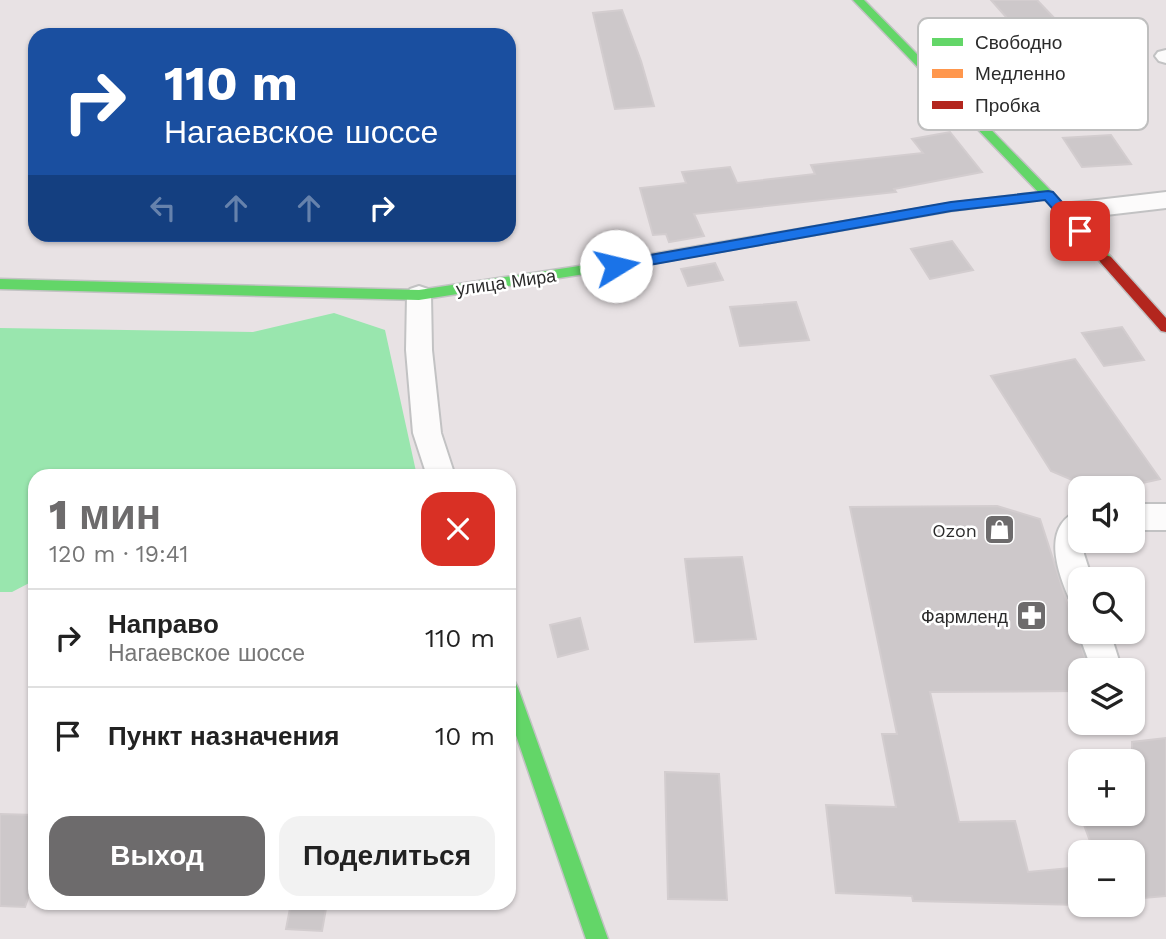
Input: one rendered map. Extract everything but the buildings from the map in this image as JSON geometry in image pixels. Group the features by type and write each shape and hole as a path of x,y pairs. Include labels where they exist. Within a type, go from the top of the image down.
{"street":[{"path":"858,0 918,62"},
{"path":"984,130 1056,204 1166,327"},
{"name":"улица Мира","path":"0,284 419,295 643,261 951,206 1166,200"},
{"path":"419,295 419,351 427,433 439,469"},
{"path":"1145,517 1166,517"},
{"path":"516,708 597,939"}],"shaded area":[{"path":"334,313 385,330 415,469 28,469 28,584 12,592 0,592 0,328 253,332"}],"traffic: fast":[{"path":"858,0 918,62"},
{"path":"985,130 1106,260"},
{"path":"0,284 419,295 599,268"},
{"path":"516,708 597,939"}],"traffic: slow":[{"path":"599,268 951,207 1048,195"}],"traffic: jam":[{"path":"1106,260 1166,327"}],"place":[{"name":"Ozon","path":"1000,530"},
{"name":"Фармленд","path":"1031,616"}],"route":[{"path":"616,266 951,206 1048,195 1080,231"}]}
